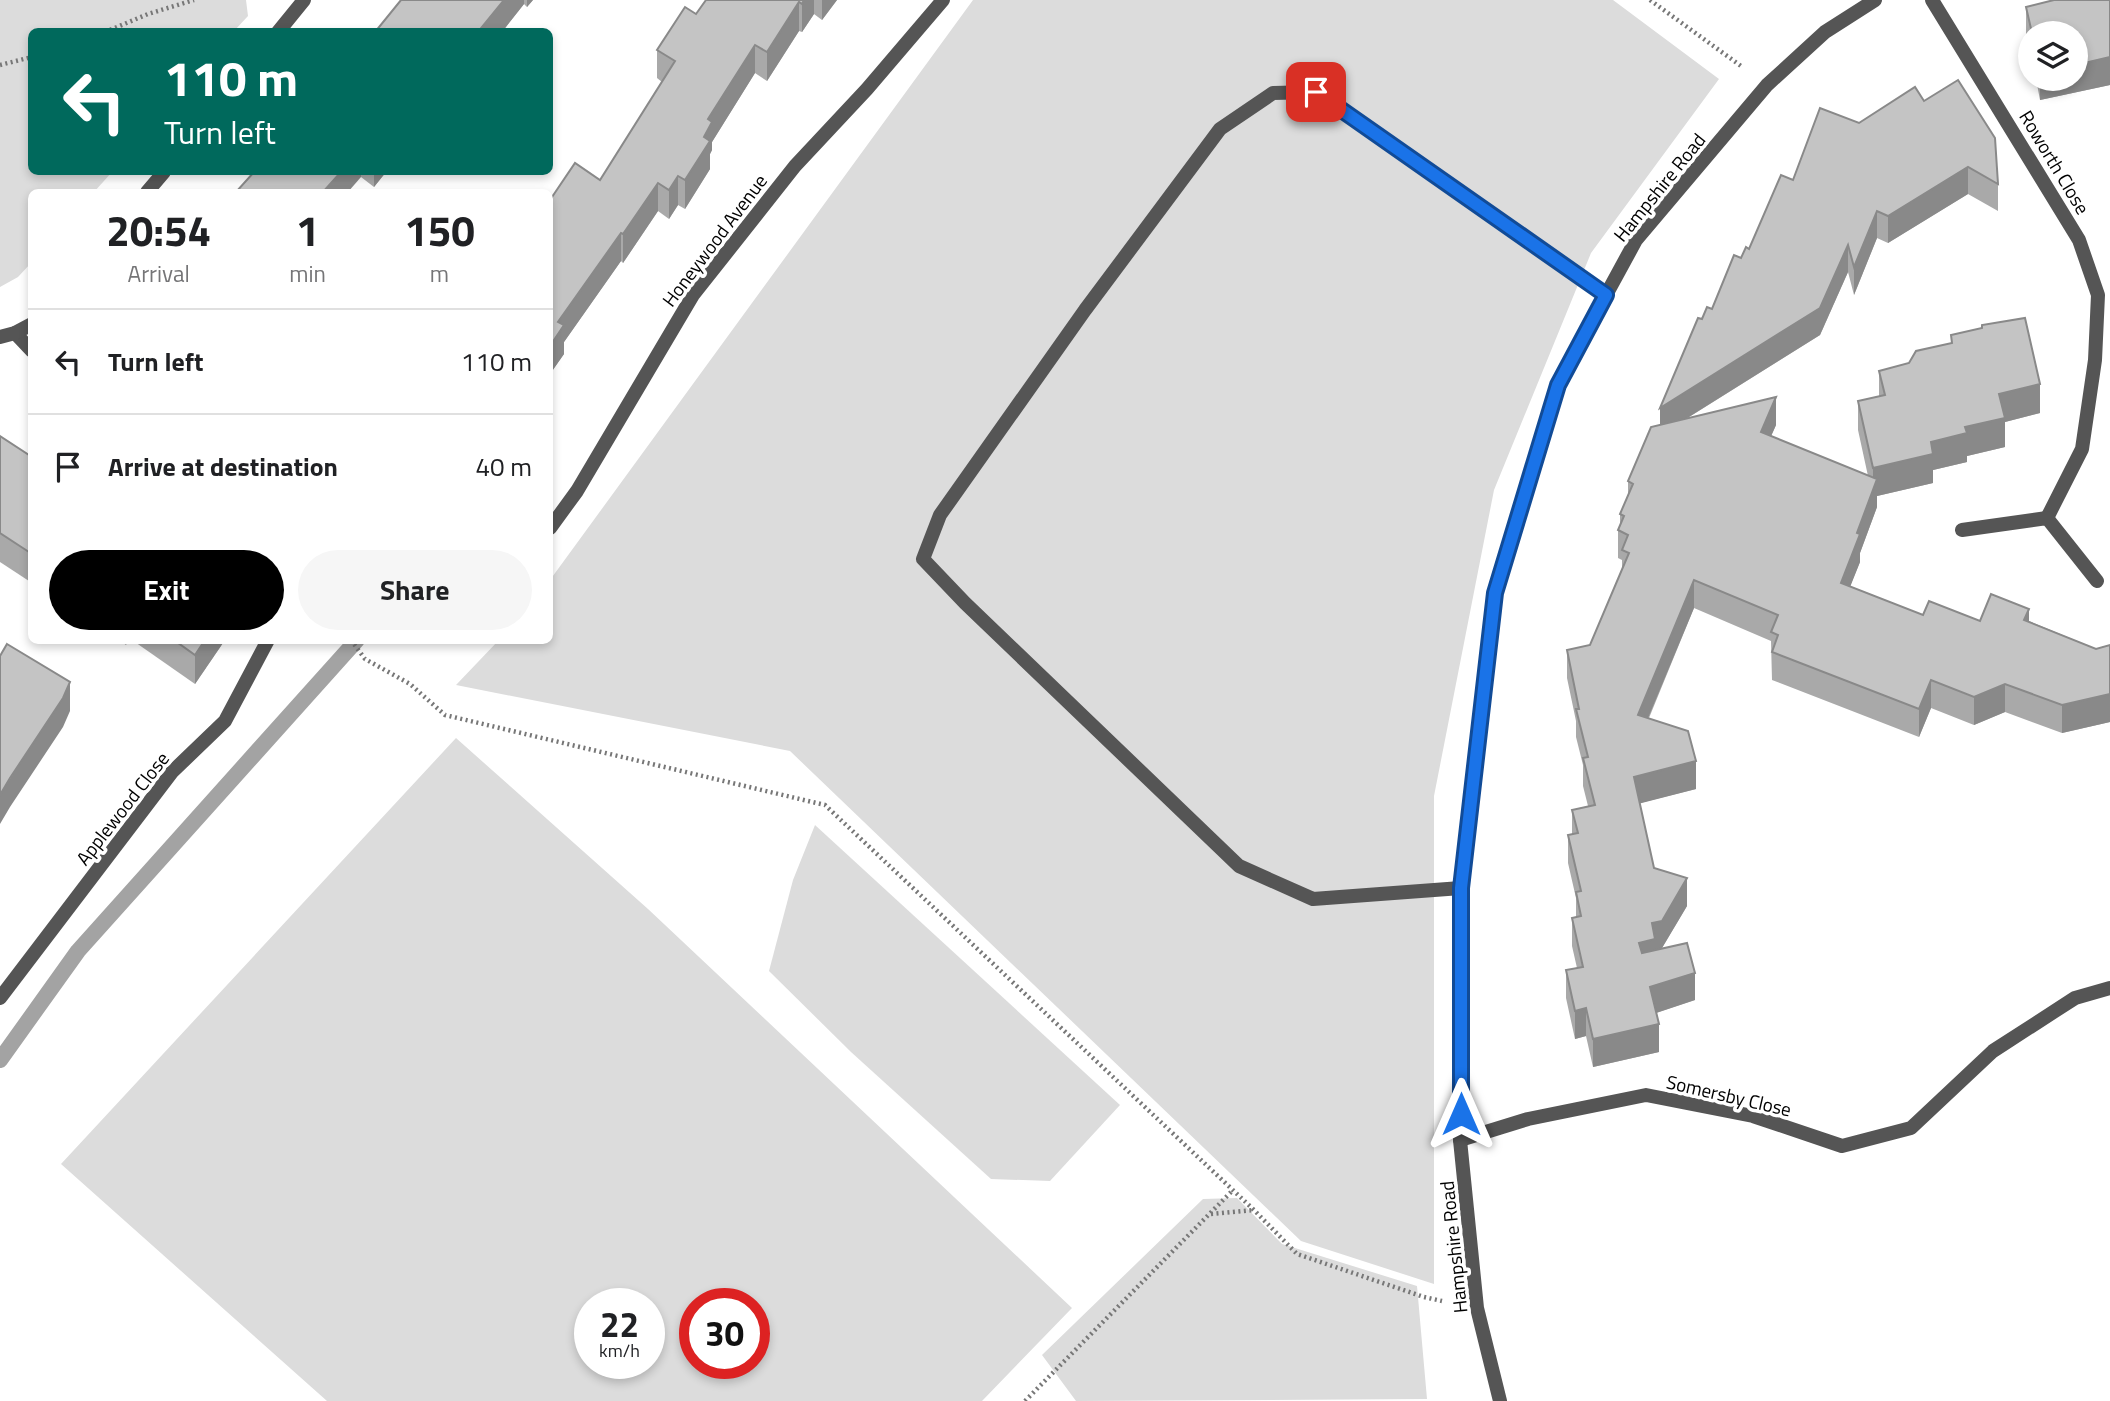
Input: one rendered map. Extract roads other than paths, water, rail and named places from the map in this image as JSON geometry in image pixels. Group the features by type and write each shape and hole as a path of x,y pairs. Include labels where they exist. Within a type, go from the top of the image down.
{"street":[{"path":"281,28 304,0"},
{"name":"Honeywood Avenue","path":"553,524 577,491 693,295 795,166 867,89 943,0"},
{"name":"Hampshire Road","path":"1500,1401 1477,1308 1460,1140 1461,888 1495,593 1558,385 1636,240 1767,85 1825,32 1875,0"},
{"name":"Roworth Close","path":"1932,0 2079,240 2098,295 2095,360 2082,449 2047,518"},
{"path":"1461,888 1313,899 1239,866 974,612 923,559 940,515 1085,310 1220,129 1273,93 1316,92 1606,295"},
{"path":"150,189 161,175"},
{"path":"0,337 28,326"},
{"path":"15,333 28,347"},
{"path":"1962,530 2047,518 2097,581"},
{"name":"Applewood Close","path":"0,998 172,772 225,721 266,644"},
{"name":"Somersby Close","path":"1460,1140 1528,1119 1646,1095 1753,1116 1842,1146 1911,1128 1993,1051 2075,998 2110,988"}],"waterway":[{"path":"0,1060 78,951 353,644"}]}
